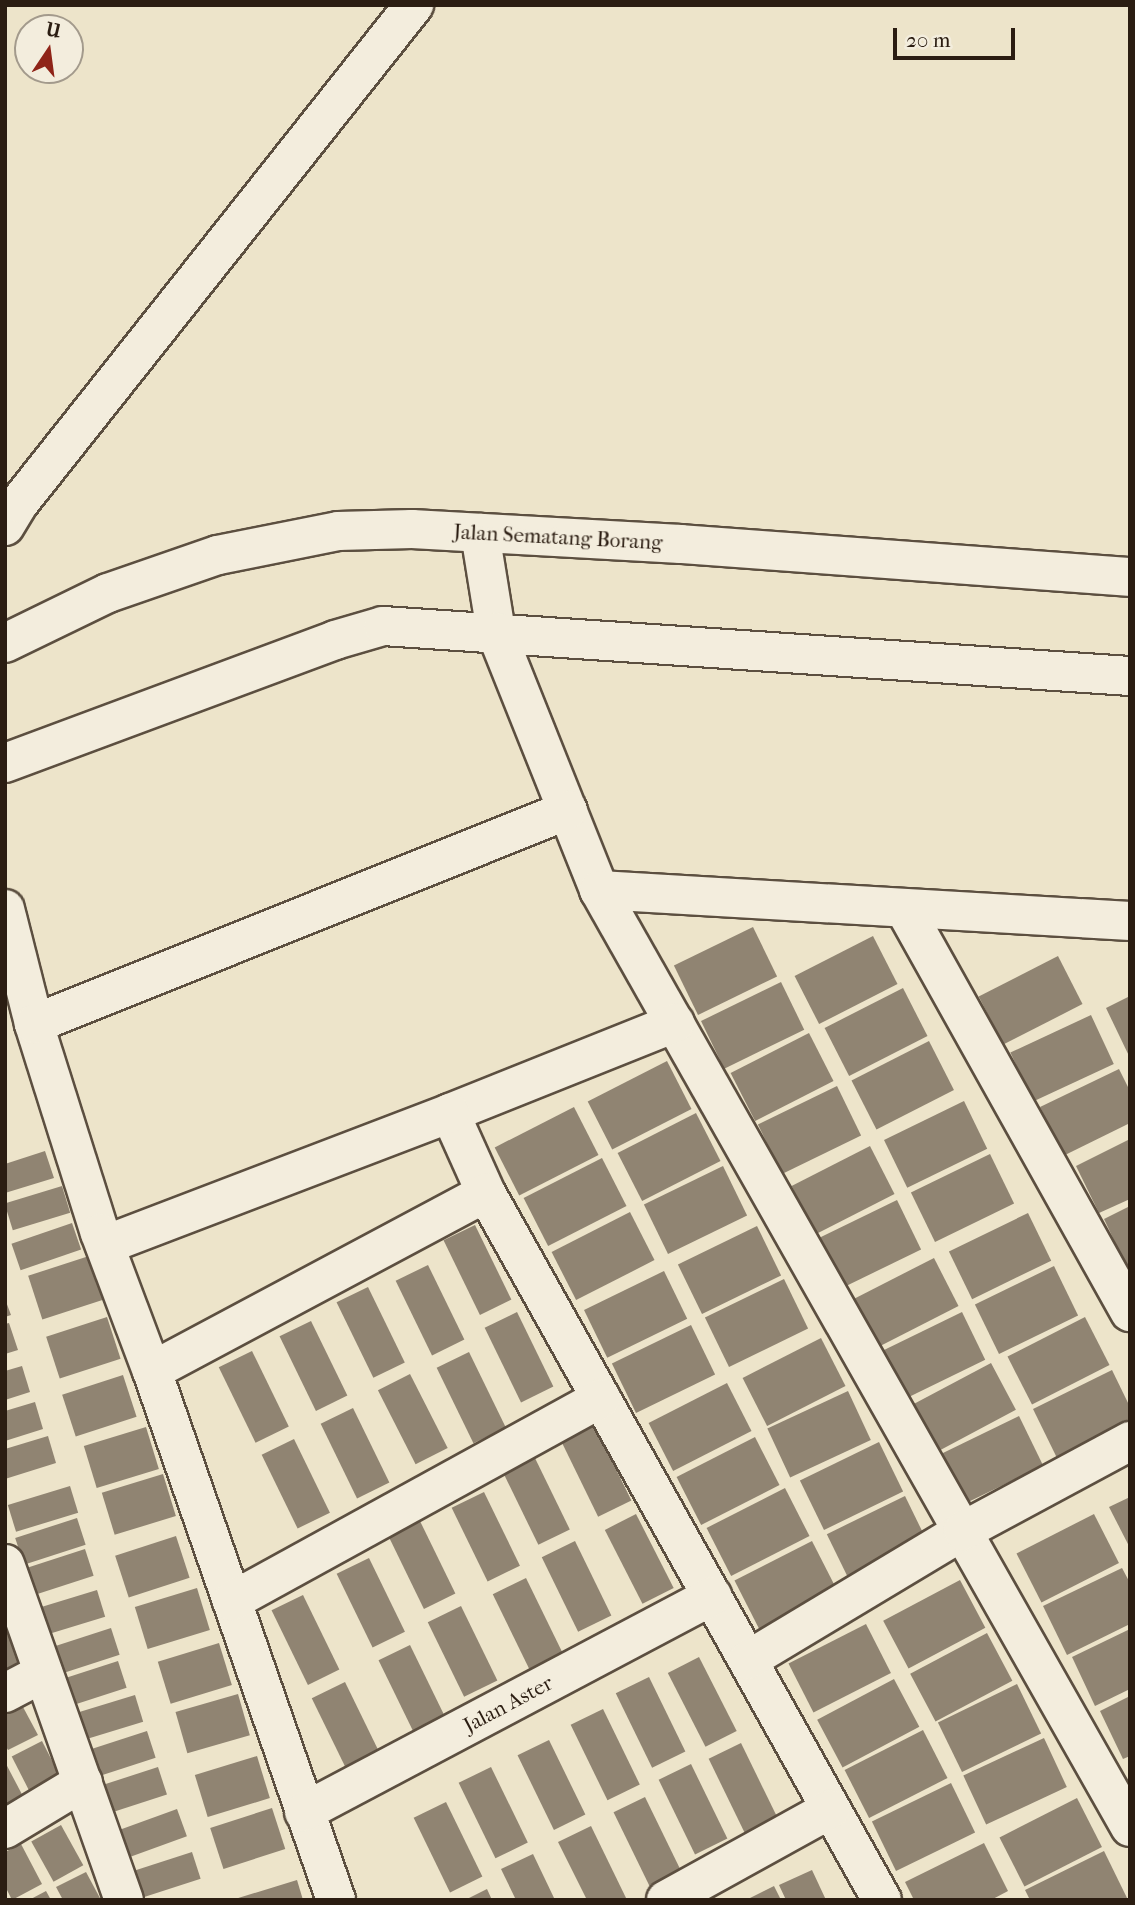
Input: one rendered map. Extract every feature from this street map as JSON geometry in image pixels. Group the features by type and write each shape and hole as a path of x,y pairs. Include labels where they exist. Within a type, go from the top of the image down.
{"street":[{"path":"5,526 19,503 414,5"},
{"name":"Jalan Sematang Borang","path":"5,643 108,593 218,555 338,531 412,529 695,545 1130,577"},
{"path":"480,533 496,632 599,890 1130,1827"},
{"path":"5,763 335,640 383,626 1130,676"},
{"path":"34,1024 568,810"},
{"path":"599,890 1130,921"},
{"path":"904,908 1130,1312"},
{"path":"5,909 34,1024 105,1245 152,1371 336,1900"},
{"path":"105,1245 450,1113 675,1023"},
{"path":"450,1113 486,1193 882,1900"},
{"path":"152,1371 486,1193"},
{"path":"232,1601 601,1398"},
{"path":"748,1660 963,1531 1130,1441"},
{"path":"5,1564 124,1900"},
{"name":"Jalan Aster","path":"304,1812 712,1596"},
{"path":"5,1693 44,1673"},
{"path":"5,1829 83,1782"},
{"path":"666,1900 831,1809"}],"building":[{"path":"753,927 777,976 698,1015 674,966"},
{"path":"873,936 898,984 819,1024 795,976"},
{"path":"1058,956 1083,1004 1003,1045 979,996"},
{"path":"781,982 804,1030 724,1069 701,1021"},
{"path":"903,988 928,1036 849,1076 825,1028"},
{"path":"1130,996 1130,1058 1106,1008"},
{"path":"1091,1015 1114,1064 1033,1102 1010,1053"},
{"path":"809,1033 834,1081 755,1121 731,1073"},
{"path":"929,1041 954,1090 876,1130 851,1080"},
{"path":"667,1061 692,1109 612,1150 588,1101"},
{"path":"1119,1069 1130,1091 1130,1123 1063,1156 1040,1107"},
{"path":"837,1086 861,1135 782,1174 758,1125"},
{"path":"964,1101 987,1149 907,1188 884,1140"},
{"path":"574,1107 599,1155 519,1196 495,1147"},
{"path":"696,1113 721,1161 642,1201 618,1153"},
{"path":"1130,1139 1130,1199 1099,1213 1076,1166"},
{"path":"870,1146 895,1194 816,1234 792,1186"},
{"path":"45,1151 54,1178 5,1193 5,1164"},
{"path":"990,1154 1014,1203 935,1242 911,1193"},
{"path":"602,1158 627,1206 548,1246 524,1198"},
{"path":"723,1166 747,1215 668,1254 644,1205"},
{"path":"62,1186 70,1213 13,1230 5,1203"},
{"path":"897,1200 921,1249 842,1288 818,1239"},
{"path":"1130,1206 1130,1267 1127,1268 1104,1219"},
{"path":"630,1212 655,1260 576,1300 552,1252"},
{"path":"1028,1213 1051,1261 972,1299 949,1252"},
{"path":"72,1223 81,1249 21,1270 11,1244"},
{"path":"475,1225 511,1300 480,1315 444,1240"},
{"path":"757,1226 781,1275 702,1314 678,1265"},
{"path":"89,1256 103,1300 42,1320 28,1276"},
{"path":"934,1258 959,1306 879,1347 855,1298"},
{"path":"428,1265 464,1340 432,1355 396,1281"},
{"path":"1054,1266 1078,1315 999,1354 975,1305"},
{"path":"664,1271 687,1319 607,1358 584,1310"},
{"path":"784,1279 808,1328 729,1367 705,1318"},
{"path":"368,1287 405,1362 373,1378 337,1302"},
{"path":"5,1299 11,1315 5,1317"},
{"path":"517,1312 553,1387 521,1402 485,1328"},
{"path":"962,1312 985,1360 905,1399 882,1351"},
{"path":"107,1317 121,1359 60,1379 46,1337"},
{"path":"1085,1317 1110,1365 1032,1405 1007,1356"},
{"path":"311,1321 347,1396 316,1411 280,1336"},
{"path":"9,1323 18,1350 5,1354 5,1324"},
{"path":"691,1325 715,1374 636,1413 612,1364"},
{"path":"821,1338 846,1386 767,1426 743,1378"},
{"path":"252,1351 289,1426 256,1443 219,1367"},
{"path":"469,1352 506,1427 473,1443 437,1368"},
{"path":"991,1363 1016,1410 939,1451 914,1404"},
{"path":"22,1366 30,1392 5,1400 5,1371"},
{"path":"1112,1370 1130,1407 1130,1422 1057,1458 1033,1409"},
{"path":"410,1374 448,1448 416,1464 378,1390"},
{"path":"123,1375 137,1417 76,1437 62,1395"},
{"path":"727,1383 752,1431 673,1471 649,1423"},
{"path":"848,1391 871,1440 790,1478 767,1429"},
{"path":"35,1402 43,1429 5,1441 5,1411"},
{"path":"353,1408 389,1483 357,1498 321,1424"},
{"path":"1019,1416 1043,1465 964,1504 940,1455"},
{"path":"595,1426 631,1501 598,1517 562,1442"},
{"path":"146,1427 159,1469 97,1488 84,1446"},
{"path":"48,1436 56,1463 5,1479 5,1449"},
{"path":"755,1437 780,1485 701,1525 677,1477"},
{"path":"294,1439 330,1513 298,1528 262,1455"},
{"path":"879,1442 903,1491 824,1530 800,1481"},
{"path":"533,1454 570,1529 538,1545 502,1469"},
{"path":"163,1474 176,1516 115,1535 102,1493"},
{"path":"70,1486 78,1513 16,1532 8,1505"},
{"path":"785,1488 810,1536 731,1576 707,1528"},
{"path":"484,1492 520,1566 488,1581 452,1508"},
{"path":"905,1496 929,1545 851,1584 827,1534"},
{"path":"1130,1497 1130,1548 1109,1507"},
{"path":"636,1514 674,1588 642,1604 605,1530"},
{"path":"1094,1514 1119,1563 1041,1603 1016,1553"},
{"path":"77,1518 86,1545 24,1565 15,1538"},
{"path":"419,1519 455,1594 424,1609 388,1534"},
{"path":"176,1536 190,1578 129,1598 115,1556"},
{"path":"575,1541 611,1616 578,1632 542,1557"},
{"path":"812,1541 837,1590 759,1630 734,1580"},
{"path":"85,1549 94,1576 33,1595 24,1569"},
{"path":"369,1558 405,1632 373,1647 337,1574"},
{"path":"1122,1568 1130,1583 1130,1624 1067,1655 1043,1606"},
{"path":"526,1578 562,1653 529,1669 493,1594"},
{"path":"960,1580 985,1628 909,1669 883,1621"},
{"path":"197,1588 210,1630 148,1649 135,1607"},
{"path":"97,1590 105,1617 43,1636 35,1609"},
{"path":"303,1595 339,1670 308,1685 272,1610"},
{"path":"461,1606 497,1681 464,1697 428,1622"},
{"path":"866,1624 891,1673 813,1713 788,1663"},
{"path":"111,1628 120,1655 59,1674 50,1648"},
{"path":"1130,1629 1130,1689 1095,1706 1072,1657"},
{"path":"5,1630 24,1666 5,1676"},
{"path":"987,1633 1012,1681 936,1722 910,1674"},
{"path":"219,1643 232,1685 171,1704 158,1662"},
{"path":"410,1645 447,1720 415,1736 379,1660"},
{"path":"699,1657 737,1731 705,1747 668,1673"},
{"path":"118,1661 127,1688 65,1708 56,1681"},
{"path":"649,1677 685,1752 652,1768 616,1693"},
{"path":"894,1679 919,1727 843,1768 817,1720"},
{"path":"345,1682 381,1757 348,1773 312,1698"},
{"path":"1017,1684 1041,1733 962,1772 938,1723"},
{"path":"16,1694 38,1735 8,1750 5,1745 5,1700"},
{"path":"238,1694 250,1735 187,1753 176,1712"},
{"path":"135,1695 143,1722 81,1741 73,1714"},
{"path":"1130,1696 1130,1756 1123,1759 1100,1711"},
{"path":"603,1709 640,1784 607,1800 571,1725"},
{"path":"923,1730 948,1778 869,1818 845,1770"},
{"path":"147,1731 156,1758 95,1777 86,1751"},
{"path":"1044,1738 1067,1787 986,1825 963,1776"},
{"path":"549,1740 585,1815 554,1830 518,1755"},
{"path":"42,1741 63,1782 33,1797 12,1756"},
{"path":"741,1743 777,1818 745,1833 709,1759"},
{"path":"257,1756 270,1798 208,1817 195,1775"},
{"path":"5,1762 26,1802 5,1813"},
{"path":"691,1764 727,1839 695,1854 659,1780"},
{"path":"158,1767 167,1795 106,1814 97,1787"},
{"path":"491,1767 528,1842 495,1858 459,1783"},
{"path":"951,1783 975,1832 896,1871 872,1822"},
{"path":"645,1797 682,1872 650,1888 614,1812"},
{"path":"1077,1798 1102,1847 1024,1887 999,1837"},
{"path":"446,1802 482,1877 450,1892 414,1818"},
{"path":"272,1808 285,1849 223,1869 210,1828"},
{"path":"177,1809 187,1836 128,1858 118,1831"},
{"path":"61,1825 83,1865 54,1882 31,1841"},
{"path":"591,1826 627,1900 587,1900 558,1842"},
{"path":"984,1843 1008,1891 991,1900 914,1900 905,1882"},
{"path":"21,1844 42,1884 12,1900 5,1886 5,1852"},
{"path":"1104,1851 1128,1900 1030,1900 1025,1890"},
{"path":"192,1852 201,1879 139,1899 130,1872"},
{"path":"533,1854 555,1900 516,1900 501,1869"},
{"path":"812,1870 826,1900 786,1900 779,1885"},
{"path":"86,1872 101,1900 63,1900 56,1887"},
{"path":"297,1880 303,1900 235,1900 235,1899"},
{"path":"774,1886 781,1900 746,1900"},
{"path":"487,1889 492,1900 465,1900"},
{"path":"46,1891 51,1900 29,1900"}]}
